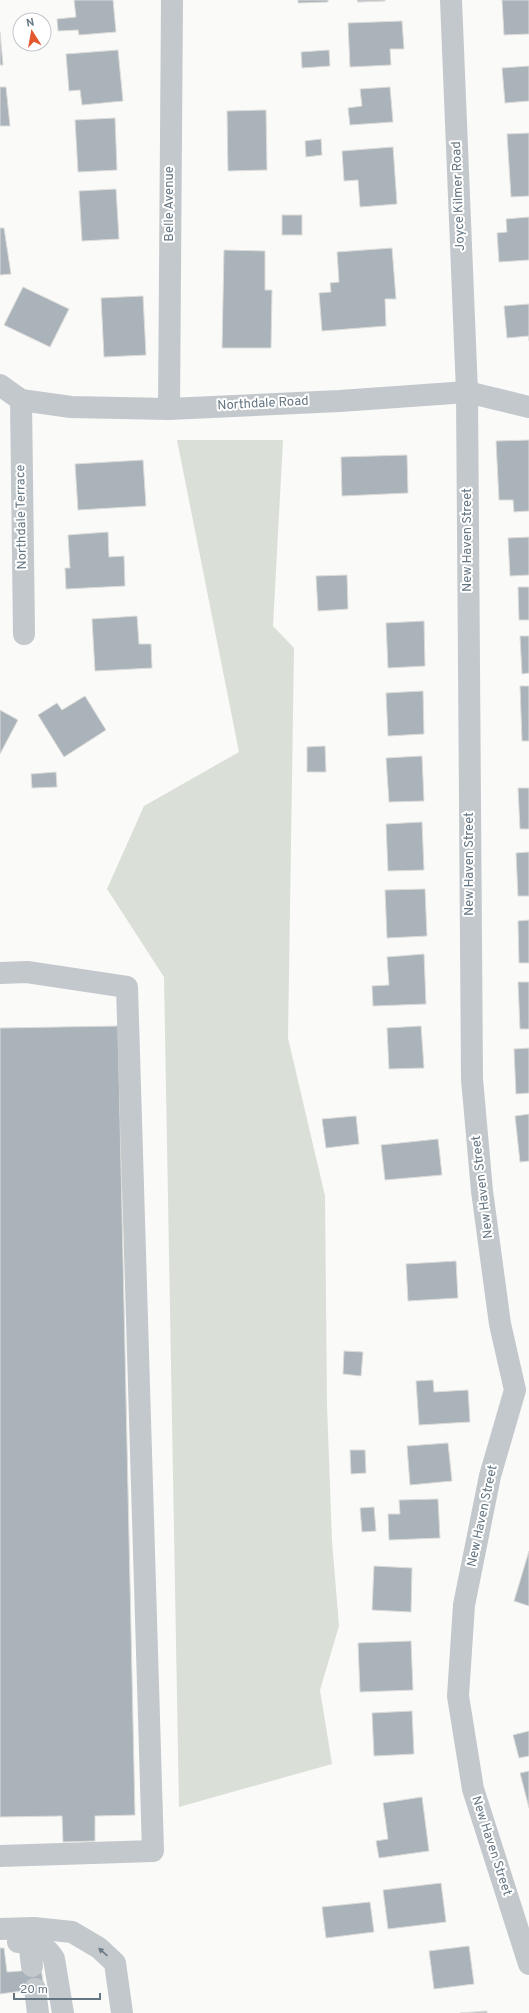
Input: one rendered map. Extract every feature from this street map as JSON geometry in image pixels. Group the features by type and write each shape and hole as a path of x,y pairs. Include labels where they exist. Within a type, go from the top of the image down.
{"street":[{"name":"Belle Avenue","path":"169,409 172,0"},
{"name":"Joyce Kilmer Road","path":"451,0 467,392"},
{"name":"Northdale Road","path":"0,385 21,400 71,407 169,409 340,401 467,392 529,407"},
{"name":"New Haven Street","path":"467,392 472,1079 482,1191 500,1324 522,1393 490,1476 464,1605 458,1696 473,1789 529,1964"},
{"name":"Northdale Terrace","path":"21,400 24,634"},
{"path":"0,973 27,972 127,987 153,1850 0,1856"},
{"path":"0,1930 34,1928 72,1932 99,1948 115,1963 122,2013"},
{"path":"29,1941 32,1966"},
{"path":"0,1944 29,1941 42,1946 51,1952 54,1959 62,2013"},
{"path":"35,1990 38,2013"}],"shaded area":[{"path":"177,440 283,440 273,626 294,648 288,1038 325,1196 327,1405 332,1541 339,1626 320,1690 332,1764 179,1807 164,977 107,889 144,806 239,752"}],"building":[{"path":"74,0 113,0 116,32 79,35 78,30 58,31 57,19 76,17"},
{"path":"298,0 328,0 328,2 298,3"},
{"path":"357,0 385,0 385,1 358,2"},
{"path":"502,0 529,0 529,34 504,35"},
{"path":"402,21 404,49 390,49 391,65 350,67 348,23"},
{"path":"0,32 3,65 0,65"},
{"path":"118,50 123,101 82,105 80,90 69,91 66,54"},
{"path":"329,50 330,66 302,68 301,52"},
{"path":"529,66 529,101 505,103 502,68"},
{"path":"0,87 6,87 10,126 0,126"},
{"path":"390,87 393,122 350,125 348,108 362,106 360,89"},
{"path":"266,110 267,170 228,171 227,111"},
{"path":"115,118 117,170 78,172 75,120"},
{"path":"529,133 529,196 511,197 507,134"},
{"path":"321,139 322,155 306,157 305,141"},
{"path":"393,147 397,204 360,207 358,180 344,181 342,151"},
{"path":"116,189 119,239 82,241 79,191"},
{"path":"282,215 302,215 302,235 282,235"},
{"path":"529,217 529,260 499,262 497,233 507,232 506,219"},
{"path":"0,228 4,228 11,274 0,275"},
{"path":"392,248 396,299 385,299 386,326 322,331 319,293 331,292 330,283 339,282 337,252"},
{"path":"224,250 265,251 265,290 272,290 271,348 222,348"},
{"path":"23,287 69,309 50,347 4,325"},
{"path":"143,296 146,355 104,357 101,298"},
{"path":"529,304 529,336 507,338 504,306"},
{"path":"529,440 529,511 514,512 513,500 499,500 496,441"},
{"path":"407,455 408,493 342,496 341,457"},
{"path":"143,460 146,506 78,510 75,464"},
{"path":"108,532 109,557 124,556 125,586 66,589 65,568 70,568 68,535"},
{"path":"529,537 529,575 510,576 508,538"},
{"path":"347,575 348,609 318,611 316,576"},
{"path":"518,587 529,587 529,620 519,620"},
{"path":"137,616 139,644 151,644 152,668 95,671 92,619"},
{"path":"424,621 425,666 388,668 386,623"},
{"path":"520,636 529,636 529,673 522,674"},
{"path":"520,686 529,686 529,741 522,741"},
{"path":"423,691 424,734 388,736 386,693"},
{"path":"85,696 106,730 64,757 38,715 57,703 62,710"},
{"path":"0,710 18,720 0,754"},
{"path":"325,746 326,772 307,772 307,747"},
{"path":"422,756 424,801 389,802 386,758"},
{"path":"56,772 57,787 32,788 31,774"},
{"path":"518,788 529,788 529,829 520,829"},
{"path":"422,822 424,870 388,871 386,824"},
{"path":"529,852 529,896 518,896 516,853"},
{"path":"425,889 427,936 387,938 385,890"},
{"path":"529,920 529,963 519,963 518,921"},
{"path":"424,954 426,1004 373,1006 372,986 389,985 387,957"},
{"path":"518,982 529,982 529,1029 520,1029"},
{"path":"118,1026 135,1815 95,1816 95,1841 63,1842 62,1816 0,1817 0,1028"},
{"path":"421,1026 424,1068 389,1069 387,1028"},
{"path":"529,1048 529,1093 516,1094 514,1049"},
{"path":"529,1114 529,1161 520,1162 515,1116"},
{"path":"356,1116 359,1144 326,1148 322,1119"},
{"path":"438,1139 442,1175 385,1180 381,1145"},
{"path":"456,1261 458,1298 408,1301 406,1264"},
{"path":"344,1351 363,1352 361,1376 343,1374"},
{"path":"433,1380 434,1392 468,1390 470,1422 419,1425 416,1381"},
{"path":"448,1443 452,1481 410,1485 407,1446"},
{"path":"350,1450 365,1450 366,1473 351,1474"},
{"path":"438,1499 440,1538 389,1540 388,1514 400,1514 399,1500"},
{"path":"374,1507 376,1531 362,1532 360,1508"},
{"path":"529,1551 529,1606 514,1601"},
{"path":"374,1566 412,1568 411,1612 372,1610"},
{"path":"411,1641 413,1690 360,1692 358,1643"},
{"path":"412,1711 414,1754 374,1756 372,1713"},
{"path":"529,1731 529,1756 519,1758 513,1735"},
{"path":"529,1771 529,1808 520,1773"},
{"path":"422,1797 429,1851 379,1858 376,1841 388,1839 383,1803"},
{"path":"441,1883 446,1922 388,1929 383,1890"},
{"path":"370,1902 374,1932 326,1938 322,1907"},
{"path":"469,1946 474,1984 434,1989 429,1951"},
{"path":"0,1948 4,1948 7,1972 21,1971 40,1962 44,1988 0,1994"},
{"path":"487,2011 487,2013 460,2013"}]}
